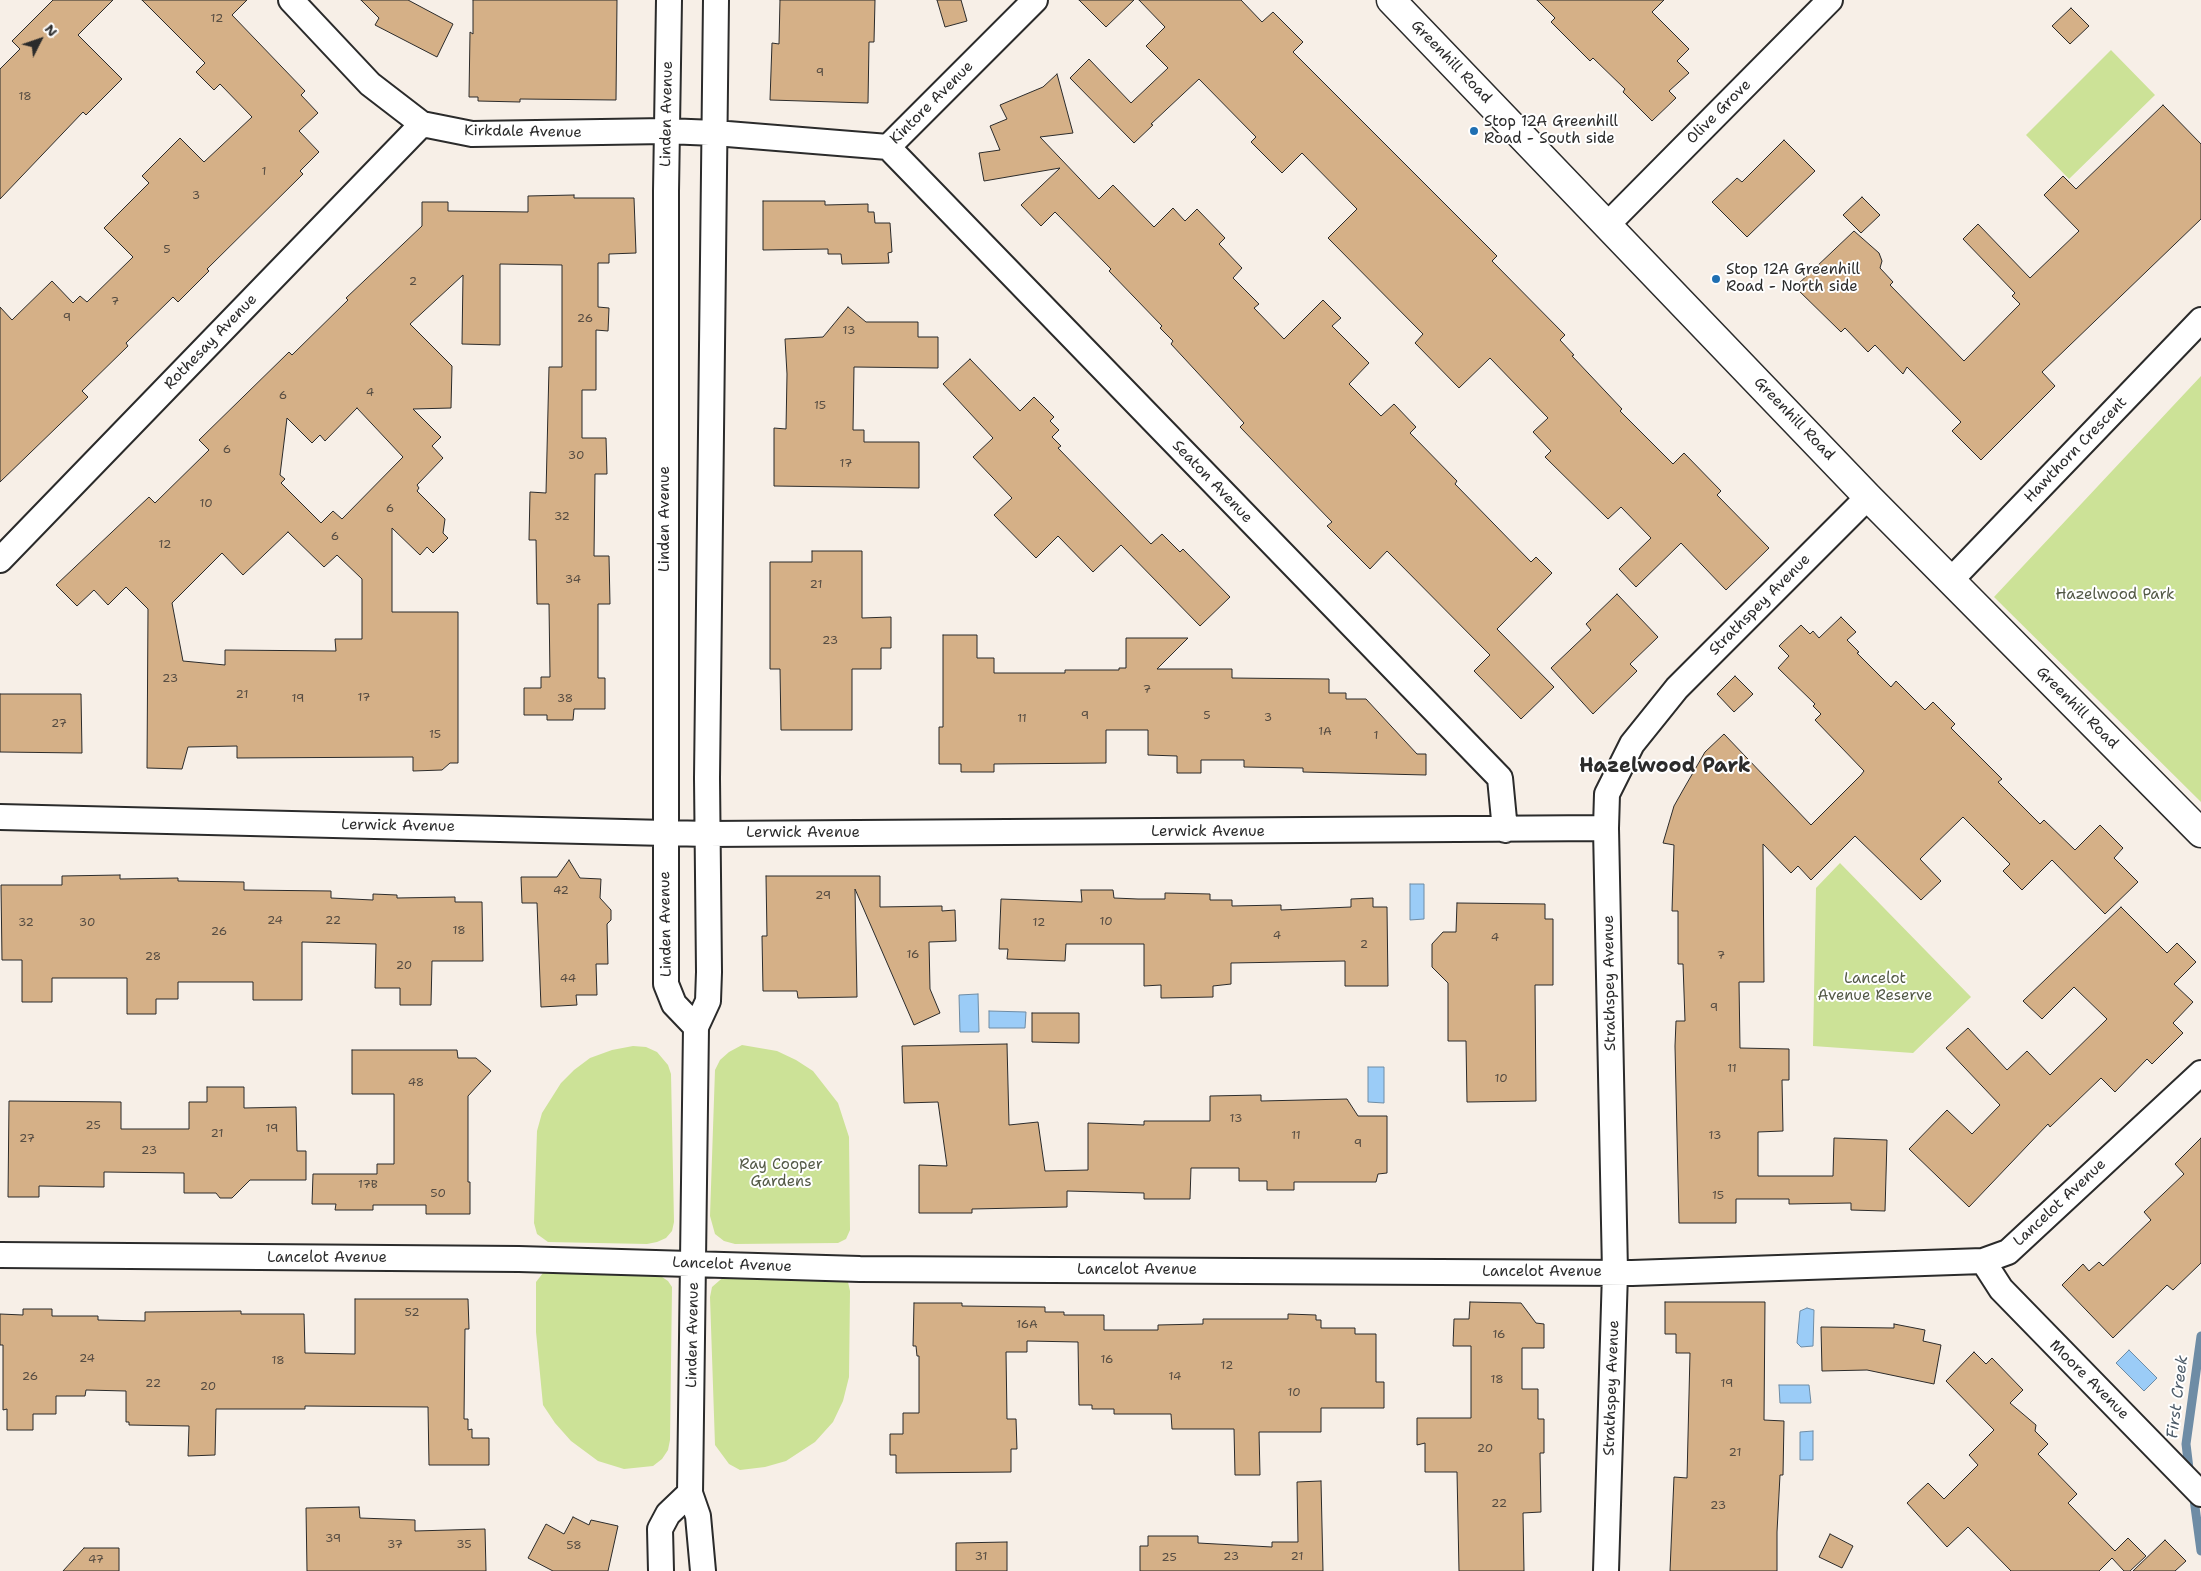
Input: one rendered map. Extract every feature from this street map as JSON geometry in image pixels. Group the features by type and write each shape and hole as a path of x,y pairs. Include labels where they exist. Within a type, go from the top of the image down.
{"main road":[{"name":"Greenhill Road","path":"1391,0 1868,497 2201,833"}],"street":[{"name":"Kirkdale Avenue","path":"291,0 370,84 422,124 472,134 666,131 715,133"},
{"name":"Linden Avenue","path":"669,0 666,131 666,984 674,1004 696,1028"},
{"name":"Linden Avenue","path":"703,1571 698,1516 690,1493 695,1264 696,1028 708,1001 716,0"},
{"name":"Kintore Avenue","path":"715,133 888,147 1035,0"},
{"name":"Olive Grove","path":"1608,224 1830,0"},
{"name":"Rothesay Avenue","path":"0,560 422,124"},
{"name":"Seaton Avenue","path":"888,147 1500,778 1505,830"},
{"name":"Hawthorn Crescent","path":"1951,580 2201,320"},
{"name":"Strathspey Avenue","path":"1606,1571 1615,1272 1606,828 1607,794 1632,744 1676,688 1868,497"},
{"name":"Lerwick Avenue","path":"0,817 708,834 1606,828"},
{"name":"Lancelot Avenue","path":"0,1255 519,1259 860,1269 1615,1272 1983,1261 2008,1252 2201,1073"},
{"name":"Moore Avenue","path":"1983,1261 2008,1296 2201,1494"},
{"path":"661,1571 660,1529 668,1514 690,1493"}],"green space":[{"path":"2111,50 2155,95 2069,179 2026,135"},
{"name":"Hazelwood Park","path":"2201,376 2201,802 1994,597"},
{"name":"Lancelot Avenue Reserve","path":"1840,863 1971,997 1913,1053 1813,1046 1816,888"},
{"name":"Ray Cooper Gardens","path":"742,1045 777,1051 796,1060 813,1071 838,1103 849,1137 850,1230 846,1239 838,1243 735,1244 724,1241 715,1234 710,1216 715,1070 720,1060 729,1052"},
{"path":"633,1046 646,1047 657,1052 668,1065 671,1074 674,1222 672,1231 666,1238 647,1244 548,1242 537,1234 534,1223 537,1131 542,1113 561,1083 590,1058 612,1050"},
{"path":"543,1273 656,1273 668,1281 672,1287 670,1440 668,1450 662,1459 653,1466 624,1469 598,1461 571,1441 555,1423 543,1405 536,1332 536,1282"},
{"path":"727,1274 840,1276 848,1282 850,1291 849,1377 843,1401 833,1422 815,1442 786,1461 765,1467 740,1470 729,1464 715,1445 710,1297 712,1287"}],"water":[{"path":"1410,884 1424,884 1424,919 1410,920"},
{"path":"978,994 979,1032 960,1032 959,995"},
{"path":"989,1011 1026,1012 1025,1028 989,1028"},
{"path":"1368,1067 1384,1067 1384,1103 1368,1102"},
{"path":"1807,1308 1814,1310 1813,1346 1801,1347 1797,1343 1800,1311"},
{"path":"2129,1350 2157,1378 2144,1391 2116,1363"},
{"path":"1779,1385 1809,1385 1811,1403 1780,1403"},
{"path":"1813,1431 1813,1460 1800,1460 1800,1432"}],"building":[{"path":"53,0 113,0 78,35 122,79 86,115 83,112 0,199 0,69 20,49 12,41"},
{"path":"142,0 247,0 232,15 305,91 301,95 318,113 299,131 319,152 300,171 303,174 207,269 209,271 178,302 173,297 126,343 128,346 82,391 88,397 0,482 0,307 12,320 52,281 73,303 80,296 87,302 133,257 104,228 149,183 142,176 180,138 204,162 252,117 220,84 214,90 196,72 205,63"},
{"path":"361,0 408,0 453,24 437,57 375,25 379,18"},
{"path":"473,0 617,0 616,100 520,99 520,102 478,101 478,97 469,97 470,32 473,34"},
{"path":"780,0 875,0 874,42 869,42 868,103 770,100 772,43 779,44"},
{"path":"937,0 961,0 967,21 945,27"},
{"path":"1079,0 1134,0 1106,27"},
{"path":"1139,0 1241,0 1262,22 1273,12 1303,42 1293,52 1497,256 1492,261 1565,335 1560,340 1574,355 1572,356 1622,409 1620,411 1673,464 1684,453 1721,491 1717,495 1769,548 1726,590 1681,543 1636,587 1619,569 1651,538 1621,507 1608,519 1545,457 1551,451 1533,432 1548,418 1490,358 1459,388 1415,343 1423,334 1328,238 1357,209 1302,153 1282,173 1251,142 1256,137 1199,79 1151,124 1153,125 1134,143 1070,78 1089,59 1131,103 1168,68 1146,46 1165,27"},
{"path":"1537,0 1664,0 1652,12 1689,49 1677,61 1689,73 1669,91 1676,98 1652,121 1623,92 1625,89 1593,58 1590,61 1551,22 1555,18"},
{"path":"2071,8 2089,26 2070,44 2052,26"},
{"path":"1057,74 1073,133 1040,137 1099,199 1113,185 1154,227 1173,208 1185,221 1197,209 1225,238 1219,244 1242,268 1233,278 1259,304 1254,308 1284,339 1323,300 1341,318 1332,326 1369,363 1349,384 1381,416 1394,404 1416,427 1410,433 1457,481 1455,484 1531,562 1536,557 1552,573 1497,629 1554,687 1521,719 1474,671 1490,655 1387,551 1370,569 1327,526 1332,522 1240,427 1244,423 1171,344 1173,341 1160,328 1162,326 1109,271 1111,269 1055,212 1041,226 1021,205 1060,168 984,181 979,153 1000,150 990,126 1007,119 1000,105 1043,87"},
{"path":"2163,105 2201,144 2201,219 2042,372 2055,386 1981,460 1952,431 1961,422 1907,367 1903,374 1875,345 1868,352 1845,328 1841,332 1795,287 1854,231 1879,253 1882,261 1880,268 1893,282 1890,285 1964,361 2020,304 2012,296 2015,293 1963,239 1978,224 2030,278 2079,231 2044,195 2063,176 2076,189"},
{"path":"1784,140 1815,171 1747,237 1712,202 1737,178 1742,182"},
{"path":"574,195 574,198 634,198 636,253 609,254 609,263 598,263 598,307 609,308 608,331 596,330 596,390 582,390 582,438 606,438 607,474 595,474 594,556 609,556 610,604 598,604 598,678 605,678 605,709 574,709 573,720 547,720 547,715 524,715 524,688 541,688 541,677 550,677 549,604 537,604 536,540 529,540 530,492 546,493 549,367 562,367 562,265 500,264 500,345 462,344 463,275 410,324 452,366 451,408 413,409 441,437 432,446 443,458 417,485 419,488 417,491 445,519 443,533 448,538 433,553 427,547 420,555 392,528 392,612 458,612 458,763 450,763 442,770 413,771 413,757 237,758 237,746 188,747 182,769 147,768 148,609 126,587 108,605 94,590 77,606 56,585 149,497 155,503 209,450 199,440 289,352 292,355 348,300 346,298 422,226 422,202 448,202 448,211 528,212 528,196","holes":["357,408 403,457 342,519 333,511 321,523 281,483 285,479 280,475 287,418 312,443 320,435 325,441","288,532 324,567 337,555 362,579 362,639 335,639 336,651 225,650 225,665 183,661 172,603 222,553 243,575"]},
{"path":"1862,197 1880,215 1861,233 1843,215"},
{"path":"763,201 825,201 825,205 868,204 868,212 874,212 875,223 890,223 892,252 888,253 889,263 842,264 841,254 828,254 828,249 763,250"},
{"path":"848,307 866,322 918,322 918,337 938,337 938,368 854,367 853,430 864,430 864,442 919,442 919,488 774,486 774,428 786,429 787,374 785,339 823,337"},
{"path":"970,359 1020,411 1034,397 1054,417 1050,421 1059,430 1052,437 1061,446 1058,448 1151,544 1162,534 1180,552 1183,549 1230,597 1200,626 1121,545 1093,572 1058,536 1036,558 994,515 1012,498 973,457 993,438 943,384"},
{"path":"812,551 862,551 862,618 891,617 891,648 881,648 881,669 852,669 852,730 781,730 780,669 770,669 770,562 812,562"},
{"path":"1617,594 1658,637 1630,664 1637,671 1593,714 1551,668 1591,630 1586,624"},
{"path":"1841,617 1856,632 1847,640 1859,652 1857,653 1891,687 1896,681 1925,710 1933,702 1955,724 1951,728 2002,779 1998,782 2040,824 2044,820 2075,850 2100,825 2123,848 2114,858 2138,882 2105,914 2052,860 2022,890 2003,871 2010,864 1963,817 1920,859 1941,881 1921,900 1855,836 1811,880 1798,866 1791,873 1763,844 1764,982 1739,982 1740,1048 1789,1049 1789,1080 1782,1080 1783,1131 1758,1132 1758,1176 1833,1176 1834,1138 1887,1140 1885,1211 1851,1210 1851,1203 1789,1204 1789,1199 1736,1199 1736,1223 1679,1223 1675,1046 1676,1021 1685,1021 1683,964 1678,964 1678,911 1672,911 1674,845 1663,843 1674,806 1705,752 1724,734 1811,825 1861,775 1864,771 1815,720 1821,714 1813,706 1815,704 1778,668 1789,656 1779,646 1801,625 1810,634 1813,631 1819,638"},
{"path":"943,635 977,635 977,658 994,658 994,673 1065,673 1065,670 1119,670 1119,668 1126,668 1126,638 1188,638 1157,669 1232,669 1232,678 1329,679 1329,693 1346,693 1346,699 1366,699 1417,754 1426,754 1426,775 1303,772 1303,768 1244,767 1244,760 1201,760 1201,773 1177,773 1177,756 1148,755 1148,730 1106,730 1106,763 994,764 994,772 961,772 961,764 939,764 939,727 943,727"},
{"path":"1735,676 1753,694 1734,712 1717,694"},
{"path":"0,694 81,694 82,753 0,752"},
{"path":"569,860 580,878 601,879 600,898 611,910 611,920 607,924 608,964 596,964 597,995 576,995 577,1005 541,1007 537,903 522,903 521,877 557,877"},
{"path":"120,875 120,879 178,878 178,881 244,882 244,890 331,891 331,898 373,900 373,894 397,895 397,898 455,897 455,902 482,902 483,961 432,961 431,1005 400,1005 400,988 375,988 376,944 302,942 302,1000 253,1000 253,982 178,982 178,999 156,999 156,1014 127,1014 127,978 52,978 52,1002 22,1002 22,960 2,960 1,885 62,885 62,876"},
{"path":"766,876 880,876 880,907 942,906 942,911 955,910 956,941 929,942 930,989 940,1013 914,1025 855,889 857,997 798,998 797,991 763,991 762,936 767,936"},
{"path":"1081,890 1113,890 1114,898 1138,899 1165,899 1165,893 1210,894 1210,900 1232,900 1232,906 1281,905 1281,910 1351,907 1351,899 1373,898 1373,907 1387,907 1388,986 1345,986 1345,961 1231,963 1231,984 1213,986 1213,997 1161,998 1161,985 1144,986 1144,944 1066,944 1065,961 1007,959 1008,949 999,949 1001,899 1082,902"},
{"path":"1457,903 1545,904 1545,919 1553,919 1553,985 1535,985 1536,1101 1467,1102 1466,1041 1448,1041 1448,983 1432,967 1432,944 1443,932 1456,932"},
{"path":"2121,907 2167,953 2177,943 2196,962 2174,984 2193,1002 2173,1023 2183,1033 2152,1064 2147,1059 2115,1092 2101,1078 2050,1127 2048,1124 1969,1207 1909,1149 1947,1110 1972,1134 2000,1105 1946,1048 1968,1028 2007,1070 2027,1051 2050,1075 2107,1019 2074,987 2042,1019 2023,1001"},
{"path":"1032,1013 1079,1013 1079,1043 1032,1042"},
{"path":"1007,1044 1009,1125 1038,1122 1045,1171 1088,1170 1088,1123 1144,1125 1144,1121 1210,1121 1210,1096 1261,1095 1261,1101 1347,1099 1358,1116 1387,1116 1387,1173 1378,1174 1376,1182 1294,1182 1294,1190 1267,1190 1267,1181 1239,1181 1239,1168 1191,1168 1190,1199 1144,1199 1144,1193 1067,1191 1067,1207 972,1209 972,1213 919,1213 919,1165 947,1166 938,1102 904,1103 902,1046"},
{"path":"352,1050 457,1050 458,1058 476,1058 491,1071 468,1096 470,1214 426,1214 426,1205 373,1205 373,1210 335,1210 336,1204 312,1204 313,1174 377,1174 377,1164 394,1164 394,1094 352,1094"},
{"path":"207,1087 244,1087 244,1108 296,1107 297,1151 306,1151 306,1180 250,1180 232,1198 220,1198 216,1193 184,1193 184,1173 104,1172 104,1187 39,1186 39,1197 8,1197 9,1101 121,1102 121,1129 189,1129 189,1102 207,1102"},
{"path":"2201,1138 2201,1263 2173,1290 2167,1285 2113,1338 2062,1285 2083,1264 2089,1271 2099,1262 2103,1266 2151,1220 2144,1212 2184,1174 2175,1164"},
{"path":"355,1299 468,1299 469,1329 465,1329 464,1419 468,1419 468,1430 472,1429 472,1438 489,1438 489,1465 429,1465 428,1407 305,1406 305,1409 216,1409 215,1455 188,1456 189,1426 129,1425 129,1422 126,1422 126,1391 86,1390 85,1396 56,1396 56,1414 33,1414 33,1430 7,1430 7,1409 3,1410 3,1345 0,1345 0,1314 23,1315 23,1309 52,1309 52,1316 98,1316 98,1320 145,1321 145,1312 241,1311 241,1314 304,1314 305,1353 355,1354"},
{"path":"1470,1302 1521,1303 1536,1323 1544,1324 1544,1348 1522,1348 1522,1389 1538,1389 1538,1419 1544,1419 1544,1453 1540,1453 1541,1512 1523,1513 1524,1571 1459,1571 1457,1472 1425,1472 1425,1443 1417,1445 1417,1418 1471,1418 1471,1346 1453,1346 1454,1319 1469,1319"},
{"path":"1665,1302 1765,1302 1764,1420 1784,1421 1783,1475 1780,1475 1777,1532 1777,1571 1670,1571 1674,1477 1687,1478 1690,1353 1676,1353 1676,1334 1665,1334"},
{"path":"914,1303 962,1303 962,1306 1045,1307 1045,1312 1064,1312 1064,1315 1104,1315 1104,1330 1158,1330 1158,1325 1203,1324 1203,1319 1288,1319 1288,1314 1316,1315 1316,1320 1321,1320 1321,1328 1355,1328 1355,1334 1376,1334 1376,1382 1384,1382 1384,1408 1321,1408 1321,1432 1259,1432 1260,1475 1235,1475 1234,1429 1172,1429 1171,1414 1114,1414 1114,1409 1092,1409 1092,1405 1079,1405 1078,1342 1027,1341 1027,1352 1006,1352 1007,1419 1016,1419 1017,1449 1011,1449 1011,1472 896,1473 896,1455 890,1455 890,1434 903,1434 903,1413 919,1413 919,1356 917,1356 916,1346 913,1346"},
{"path":"1894,1324 1925,1330 1923,1341 1941,1345 1934,1384 1867,1370 1822,1371 1821,1327 1894,1328"},
{"path":"1974,1352 1986,1364 1992,1358 2023,1390 2010,1403 2036,1425 2035,1431 2048,1444 2038,1454 2077,1494 2068,1503 2115,1551 2128,1538 2146,1556 2130,1571 2124,1571 2112,1558 2099,1571 2011,1571 1968,1527 1947,1547 1907,1503 1928,1483 1944,1499 1978,1465 1969,1455 1994,1430 1946,1381"},
{"path":"1321,1481 1323,1571 1140,1571 1140,1546 1148,1546 1148,1536 1198,1536 1198,1543 1272,1547 1272,1542 1298,1542 1297,1482"},
{"path":"359,1507 360,1518 415,1520 415,1531 485,1529 486,1571 307,1571 306,1508"},
{"path":"573,1517 589,1525 591,1520 618,1526 608,1571 553,1571 528,1558 546,1524 564,1534"},
{"path":"1830,1534 1853,1546 1842,1568 1819,1557"},
{"path":"2165,1540 2186,1561 2175,1571 2133,1571"},
{"path":"1007,1542 1007,1571 956,1571 956,1543"},
{"path":"84,1548 119,1548 119,1571 63,1571"}],"waterway":[{"name":"First Creek","path":"2190,1477 2186,1444 2201,1336"},
{"name":"First Creek","path":"2193,1492 2201,1551"}],"place":[{"name":"Stop 12A Greenhill Road - South side","path":"1474,131"},
{"name":"Stop 12A Greenhill Road - North side","path":"1716,279"}],"district":[{"name":"Hazelwood Park","path":"1665,767"}]}
